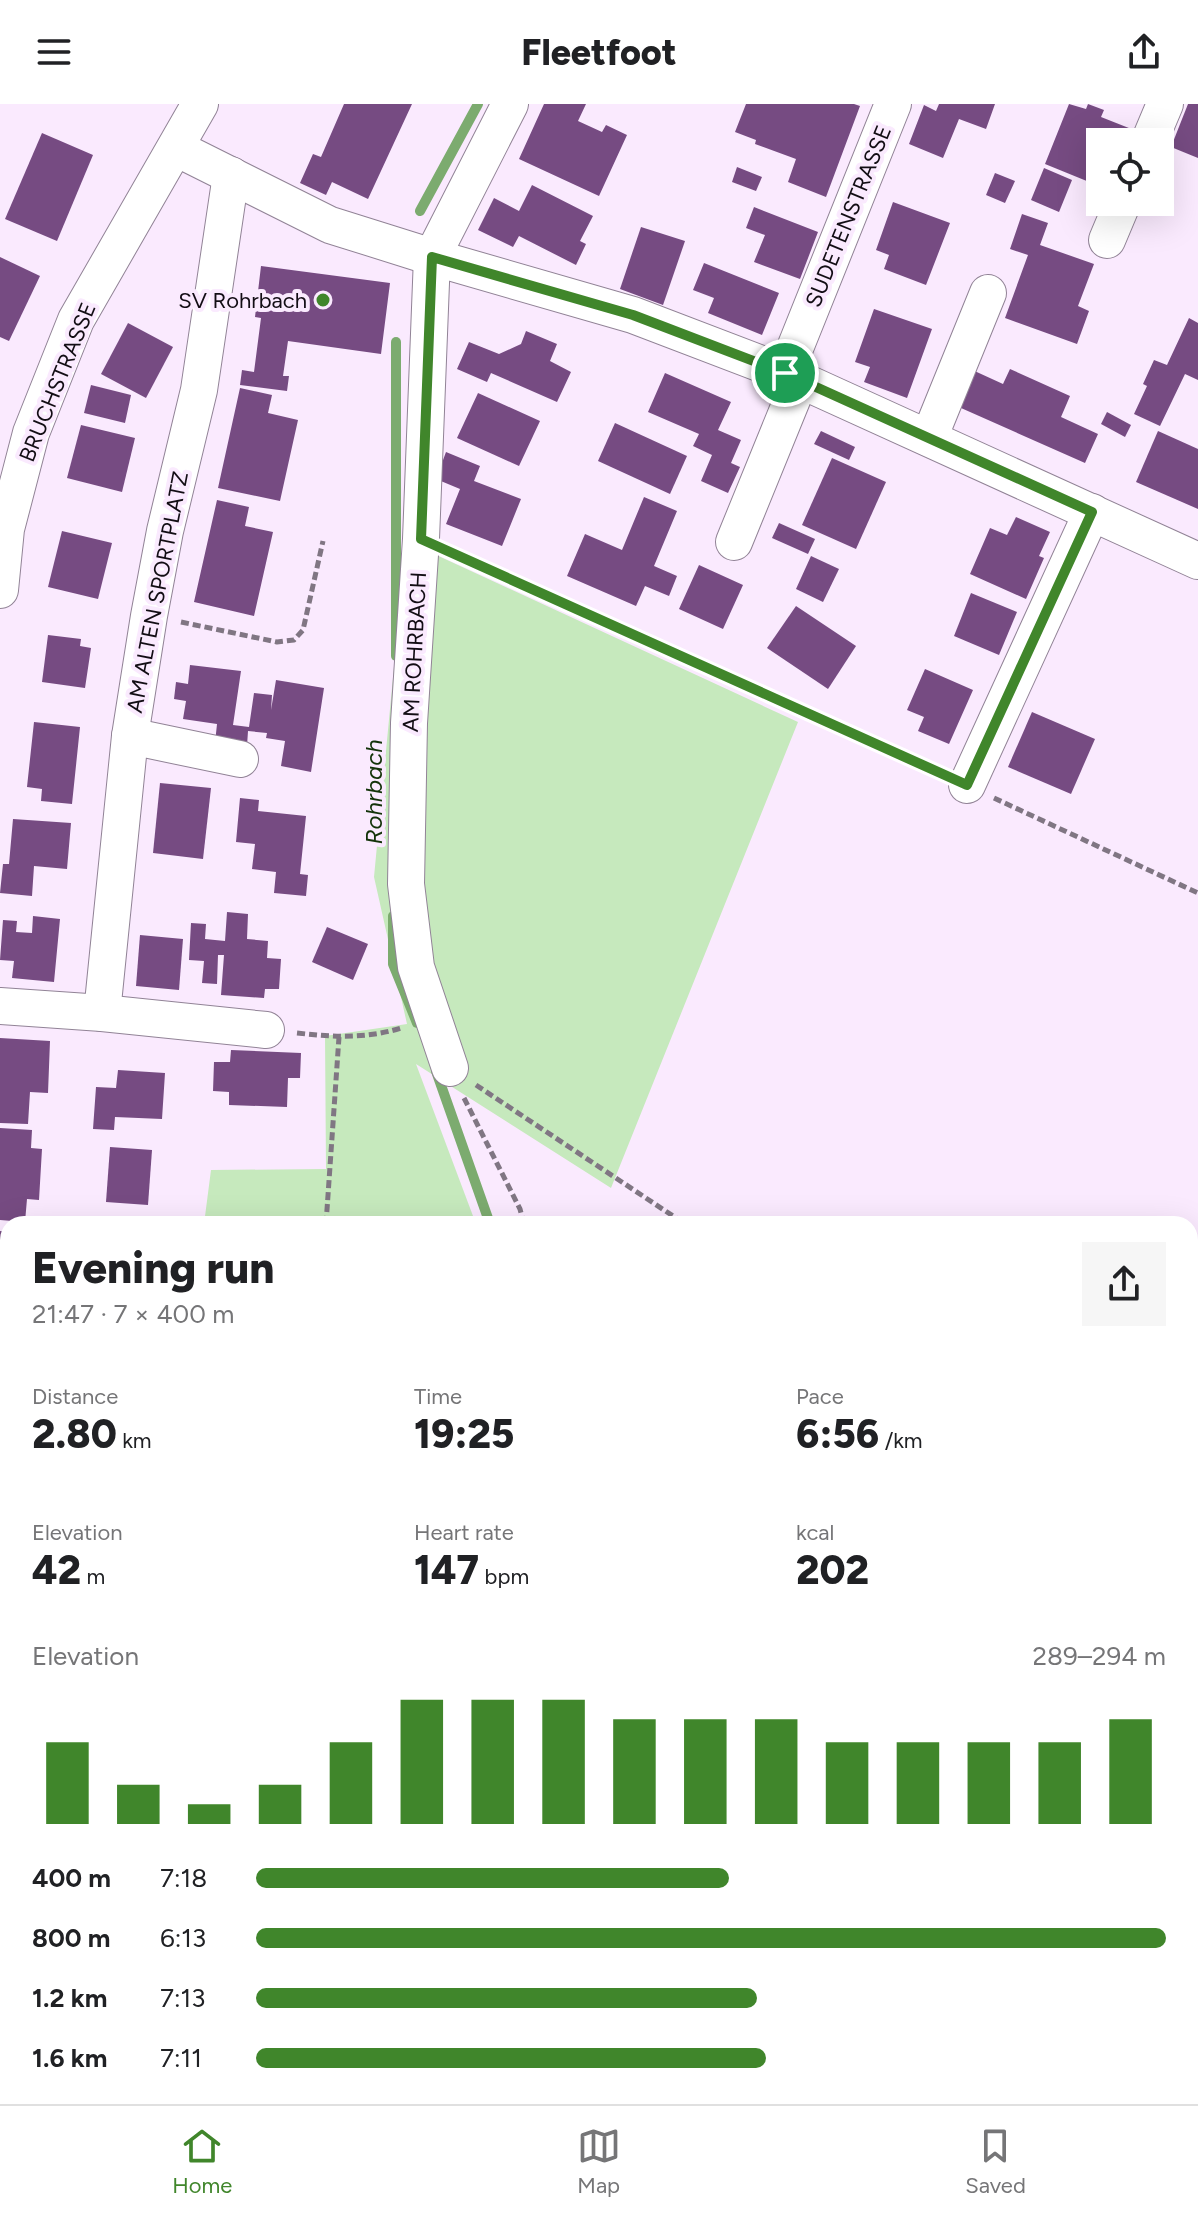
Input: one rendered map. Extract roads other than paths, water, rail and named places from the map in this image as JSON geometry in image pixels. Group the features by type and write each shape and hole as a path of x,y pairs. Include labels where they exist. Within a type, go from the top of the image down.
{"street":[{"name":"BRUCHSTRASSE","path":"0,590 6,529 31,433 76,320 200,104"},
{"name":"AM ROHRBACH","path":"450,1068 416,967 406,884 409,723 421,539 432,257 510,104"},
{"name":"SUDETENSTRASSE","path":"734,542 893,104"},
{"path":"1155,128 1165,104"},
{"path":"176,148 330,225 633,315 792,376 1198,561"},
{"name":"AM ALTEN SPORTPLATZ","path":"102,1013 130,736 165,531 199,390 231,175"},
{"path":"1107,240 1117,216"},
{"path":"929,438 988,293"},
{"path":"967,785 1092,512"},
{"path":"130,736 240,759"},
{"path":"0,1006 266,1030"}],"waterway":[{"name":"Rohrbach","path":"420,211 478,104"},
{"name":"Rohrbach","path":"396,342 396,656"},
{"name":"Rohrbach","path":"393,916 393,964 417,1023"},
{"name":"Rohrbach","path":"436,1071 487,1216"}],"place":[{"name":"SV Rohrbach","path":"323,300"}]}
